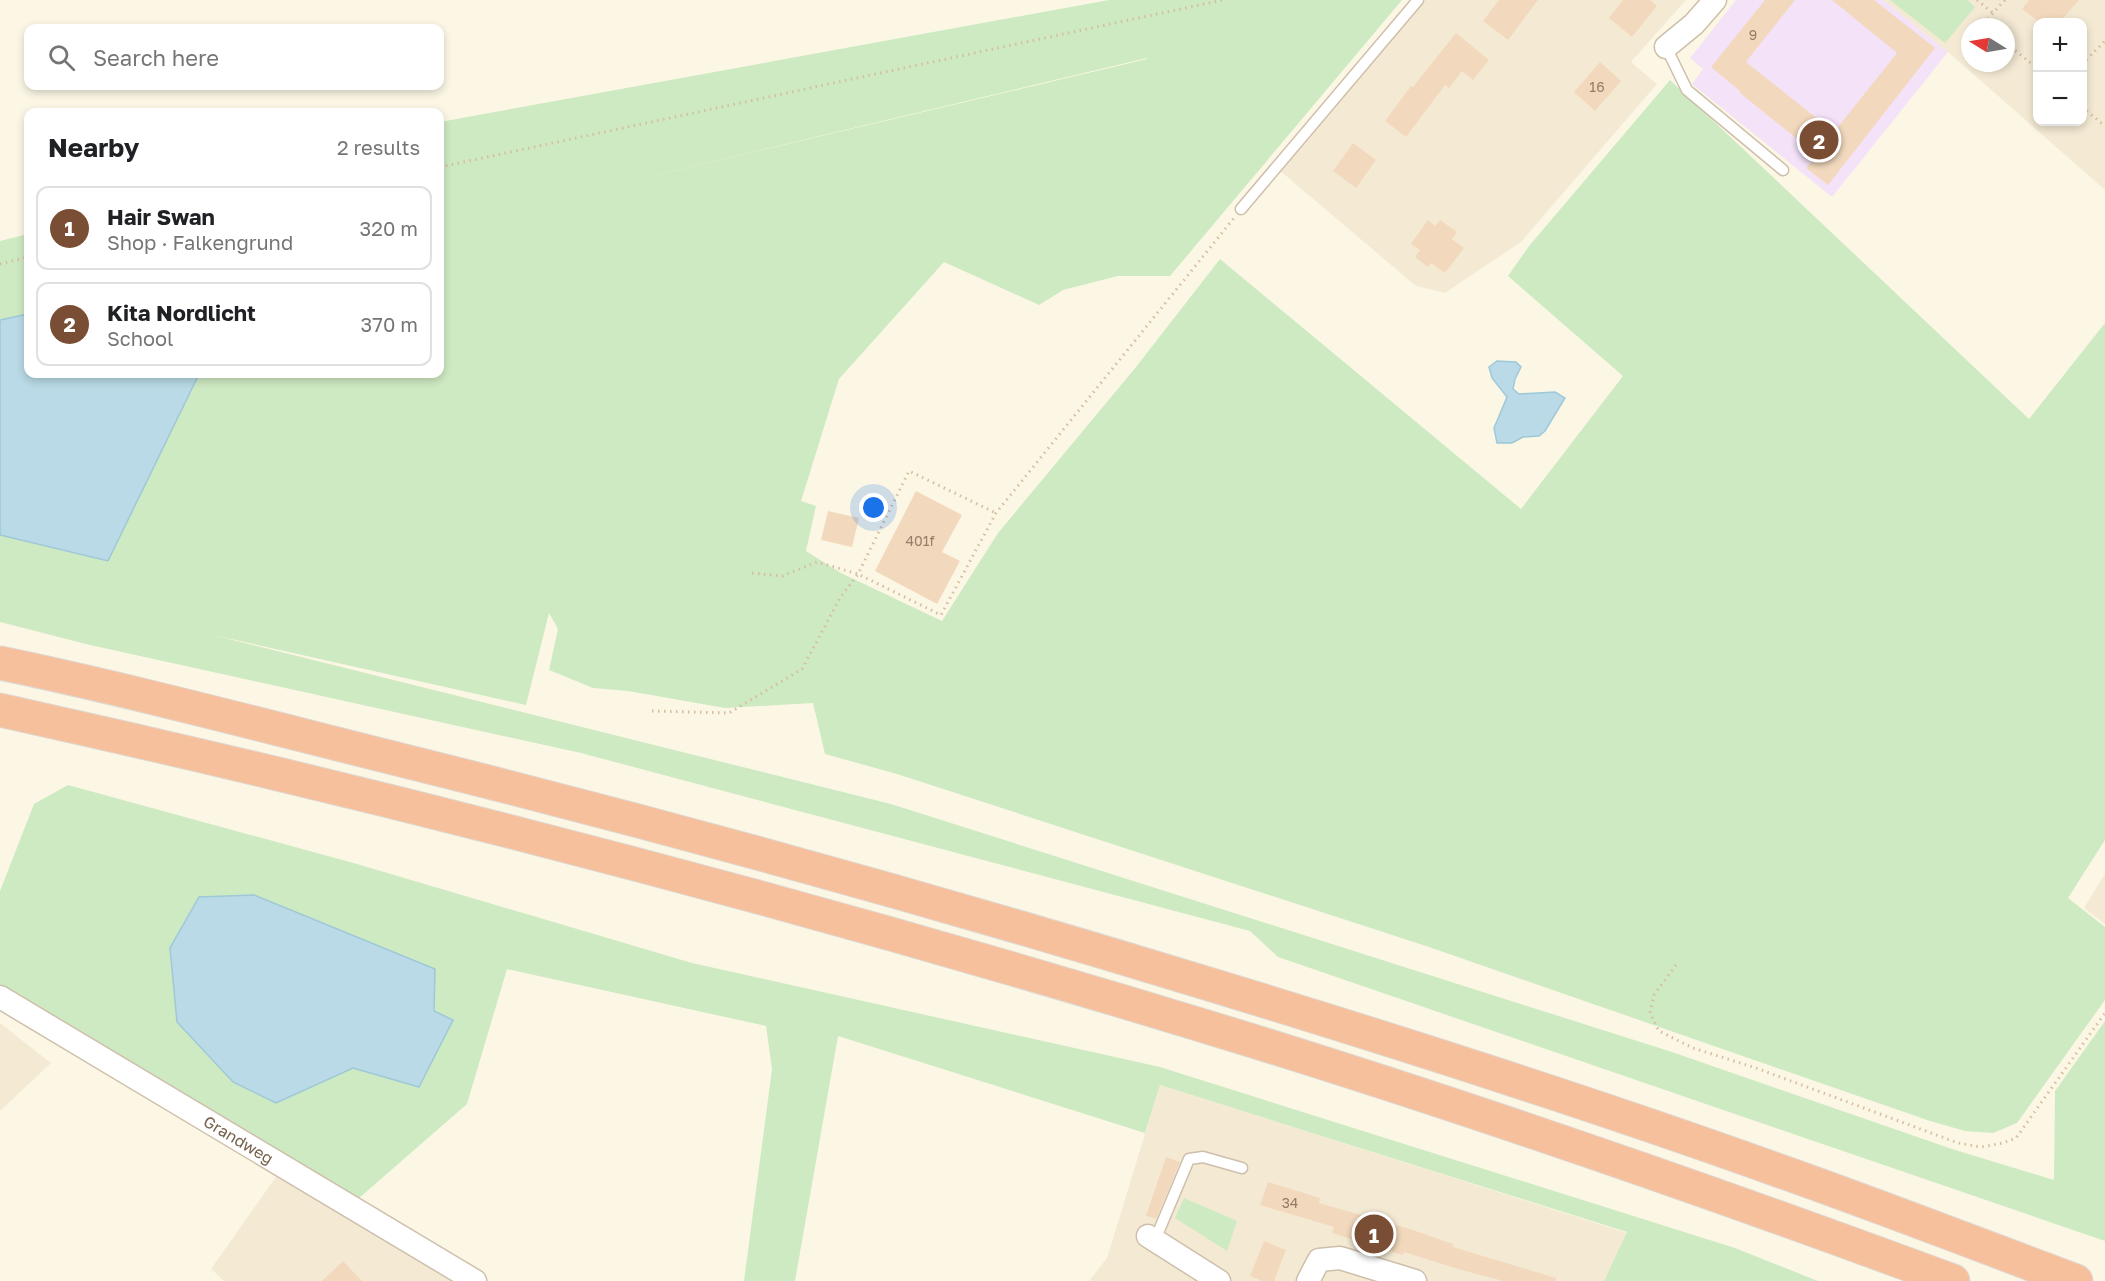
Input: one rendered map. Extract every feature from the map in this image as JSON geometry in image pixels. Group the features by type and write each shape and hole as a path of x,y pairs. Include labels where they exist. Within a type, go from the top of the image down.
{"highway":[{"path":"0,663 116,689 532,792 995,919 1297,1010 1482,1070 1778,1170 2076,1281"},
{"path":"0,710 520,835 921,942 1257,1042 1450,1105 1758,1209 1953,1281"}],"street":[{"path":"1666,47 1694,24 1715,0"},
{"name":"Grandweg","path":"0,997 475,1281"},
{"path":"1151,1238 1219,1281"},
{"path":"1308,1281 1319,1260 1340,1258 1416,1281"}],"lane":[{"path":"1241,209 1418,0"},
{"path":"1666,47 1687,90 1783,171"},
{"path":"1151,1238 1189,1159 1203,1157 1242,1168"}],"path":[{"path":"444,166 1223,0"},
{"path":"1977,0 1992,13"},
{"path":"1988,18 2005,0"},
{"path":"2087,59 2105,40"},
{"path":"2015,51 2033,66"},
{"path":"2087,111 2105,126"},
{"path":"752,573 782,576 817,562 858,574 941,615 996,513 1241,209"},
{"path":"0,264 24,258"},
{"path":"652,711 729,713 802,669 840,598 858,574 909,471 996,513"},
{"path":"1676,965 1654,995 1650,1012 1659,1031 1693,1048 1766,1071 1958,1143 1981,1147 2016,1138 2105,1013"}],"shaded area":[{"path":"1422,0 1686,0 1631,62 1657,84 1521,242 1445,293 1416,286 1279,170"},
{"path":"1736,0 1883,0 1948,52 1832,197 1692,84 1703,69 1690,58"},
{"path":"1883,0 2105,0 2105,190 1971,72 2015,72 2015,18 1961,18 1961,63"},
{"path":"2105,874 2105,924 2084,908"},
{"path":"0,1023 51,1063 0,1111"},
{"path":"1160,1085 1627,1233 1604,1281 1089,1281 1107,1258"},
{"path":"280,1171 462,1281 224,1281 211,1269"}],"green space":[{"path":"1109,0 1402,0 1170,276 1118,276 1063,290 1039,305 944,262 839,379 801,501 816,506 806,551 841,573 942,621 998,533 1136,367 1220,259 1521,509 1623,376 1508,276 1529,246 1670,80 2029,419 2105,323 2105,840 2068,898 2105,927 2105,1000 2017,1123 1993,1133 1965,1131 1930,1121 1426,946 897,774 825,754 813,703 725,708 628,691 593,688 549,670 558,629 549,613 526,705 213,635 891,804 1672,1052 1952,1149 2054,1180 2055,1091 2105,1021 2105,1241 1278,957 1250,931 581,753 90,645 0,622 0,535 108,561 197,378 444,378 444,121","holes":["1147,58 1147,59 568,196"]},
{"path":"1890,0 1967,0 1975,7 1966,18 1961,18 1961,24 1945,43"},
{"path":"24,235 24,315 0,320 0,241"},
{"path":"68,785 357,864 692,963 1160,1067 1735,1248 1818,1281 1604,1281 1627,1232 1160,1085 1145,1133 838,1036 795,1281 744,1281 772,1069 766,1026 507,969 467,1104 358,1199 0,986 0,891 34,804","holes":["170,948 434,1011 453,1020 420,1086 353,1068 233,1082 177,1022"]},
{"path":"1184,1198 1237,1221 1227,1251 1175,1218"}],"water":[{"path":"24,315 24,378 197,378 108,561 0,535 0,320"},
{"path":"1497,361 1516,362 1521,367 1513,389 1519,394 1555,392 1565,398 1545,431 1539,436 1523,437 1512,443 1497,443 1494,428 1507,397 1492,378 1489,367"},
{"path":"254,895 435,969 434,1011 453,1020 419,1087 353,1068 276,1103 233,1082 177,1022 170,948 199,897"}],"building":[{"path":"1499,0 1538,0 1508,40 1483,21"},
{"path":"1623,0 1650,0 1657,6 1632,37 1609,18"},
{"path":"1765,0 1795,0 1746,62 1834,132 1897,53 1832,0 1874,0 1935,48 1828,185 1806,168 1817,155 1711,67"},
{"path":"2029,0 2079,0 2063,18 2034,18 2022,9"},
{"path":"1456,33 1489,60 1473,80 1462,71 1449,88 1445,85 1406,137 1385,121"},
{"path":"1600,62 1621,81 1595,111 1574,92"},
{"path":"1353,143 1376,160 1356,188 1333,171"},
{"path":"1428,220 1435,226 1440,220 1457,232 1452,239 1464,248 1445,273 1431,263 1428,267 1415,257 1420,250 1411,244"},
{"path":"916,491 962,515 942,552 960,561 937,604 875,571"},
{"path":"828,511 859,518 852,547 821,540"},
{"path":"1166,1157 1180,1162 1156,1219 1146,1216"},
{"path":"1268,1182 1320,1198 1319,1203 1410,1229 1453,1244 1453,1247 1556,1278 1556,1281 1503,1281 1404,1252 1403,1255 1332,1233 1334,1227 1260,1205"},
{"path":"1264,1241 1286,1250 1274,1281 1263,1281 1250,1276"},
{"path":"343,1261 362,1281 322,1281"}],"place":[{"name":"Kita Nordlicht","path":"1819,140"},
{"name":"Hair Swan","path":"1374,1234"}]}
